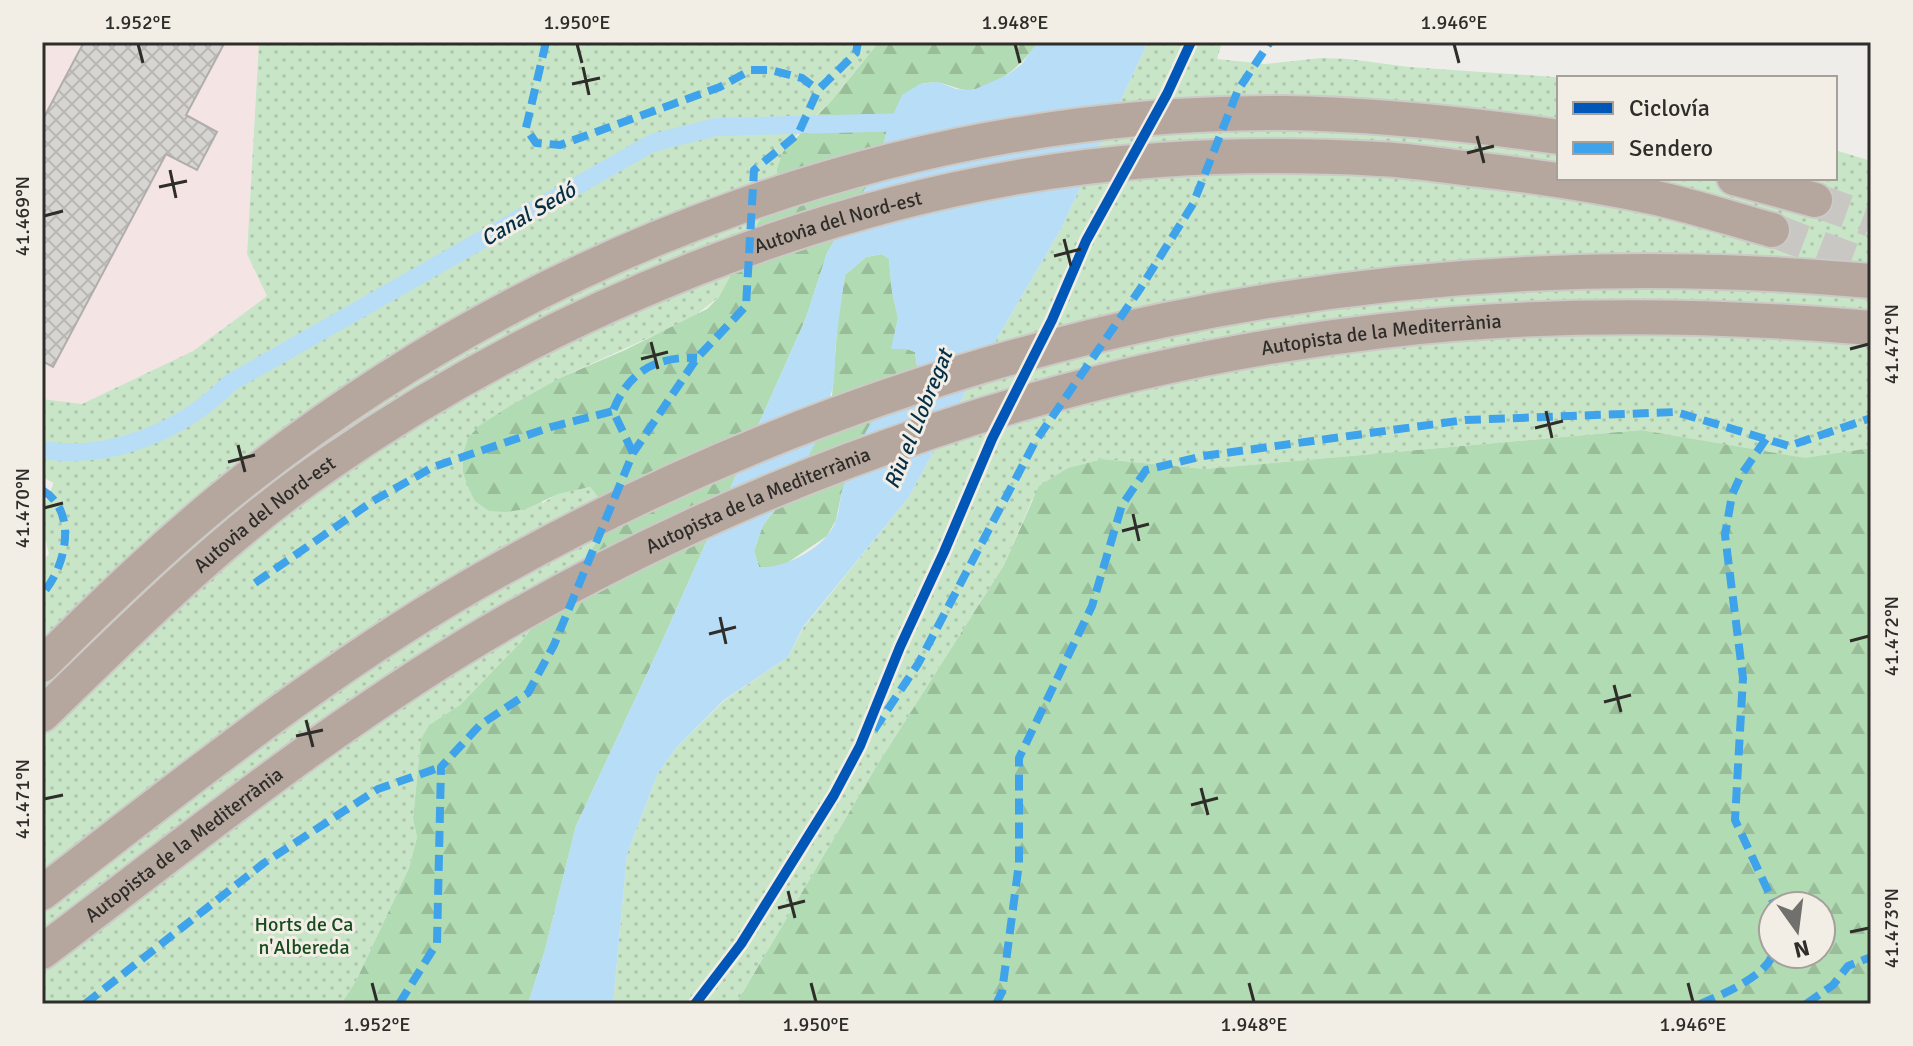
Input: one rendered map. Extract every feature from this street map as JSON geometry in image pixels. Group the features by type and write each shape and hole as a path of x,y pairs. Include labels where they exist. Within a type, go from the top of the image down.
{"highway":[{"name":"Autovia del Nord-est","path":"42,665 193,523 251,474 376,385 502,311 629,250 715,214 799,186 990,141 1118,122 1194,115 1280,113 1426,120 1557,137"},
{"name":"Autovia del Nord-est","path":"42,715 182,580 252,521 324,466 398,417 493,362 623,299 702,266 844,218 934,194 1085,167 1160,160 1249,157 1382,159 1517,174 1657,198 1772,230"},
{"path":"1741,180 1815,200"},
{"path":"42,893 222,755 358,657 498,570 639,498 779,437 855,408 1056,345 1200,312 1378,284 1567,271 1667,270 1871,281"},
{"name":"Autopista de la Mediterrània","path":"42,952 353,720 515,617 720,514 864,455 1032,399 1187,362 1387,330 1576,318 1776,321 1871,328"}],"shaded area":[{"path":"42,42 259,42 247,254 267,296 193,351 82,404 42,399"}],"green space":[{"name":"Horts de Ca n'Albereda","path":"259,42 879,42 833,99 794,138 778,185 719,297 692,318 560,378 480,425 543,503 557,494 590,487 600,501 603,522 594,546 521,642 460,705 429,725 421,740 413,819 417,837 409,868 356,981 341,1004 42,1004 42,561 49,554 43,518 54,483 42,477 42,399 82,404 193,351 267,296 247,254"},
{"path":"879,42 1038,42 1009,73 981,88 967,90 940,83 920,84 896,111 888,126 878,167 827,253 806,318 576,826 528,1004 341,1004 356,981 409,868 417,837 413,819 421,739 429,725 460,705 521,642 594,546 603,522 600,501 590,487 558,494 526,509 489,511 475,501 463,472 463,454 468,438 480,425 560,378 707,309 719,297 778,185 777,169 783,152 833,99"},
{"path":"1148,42 1222,42 1217,59 1265,64 1321,58 1349,59 1409,67 1557,77 1557,180 1837,180 1837,151 1871,161 1871,448 1805,459 1641,430 1205,469 1102,459 1068,468 1032,500 1004,565 876,767 736,1004 613,1004 627,854 658,773 677,747 725,700 788,657 803,628 909,497 964,395 1061,229"},
{"path":"882,254 889,259 898,318 892,348 915,352 915,375 857,451 842,491 836,520 827,536 787,563 769,568 759,567 754,551 763,525 784,499 824,420 832,396 845,275 866,257"},
{"path":"1641,430 1805,458 1871,448 1871,1004 736,1004 876,767 1004,565 1039,486 1068,468 1102,459 1205,469"}],"water":[{"name":"Riu el Llobregat","path":"1038,42 1148,42 1061,229 964,395 909,497 803,627 788,657 724,700 677,747 658,773 627,854 613,1004 528,1004 576,826 806,318 827,253 878,167 888,126 902,95 920,84 938,82 956,89 973,90 1007,75 1021,65","holes":["882,254 889,259 898,318 891,349 915,352 915,375 882,408 864,435 843,487 837,519 826,537 800,557 779,565 759,567 754,551 763,525 790,492 822,430 834,382 845,275 866,257"]}],"building":[{"path":"84,42 225,42 186,115 217,132 197,170 166,154 53,367 42,361 42,121"}],"waterway":[{"name":"Canal Sedó","path":"42,450 93,451 144,439 168,428 211,400 230,383 652,143 716,127 914,122"}],"tunnel":[{"path":"1815,200 1871,220"},
{"path":"1772,230 1871,267"}],"marked path":[{"path":"546,42 526,128 536,143 560,145 720,87 751,70 770,70 802,78 818,90"},
{"path":"399,1004 437,943 441,767 480,725 528,693 554,645 633,453 697,358 746,306 754,170 798,134 818,90 856,53 858,42"},
{"path":"874,730 918,664 1035,442 1140,289 1193,204 1238,90 1270,42"},
{"path":"633,453 613,411 619,397 645,369 669,360 697,358"},
{"path":"255,583 373,501 433,467 551,427 613,411"},
{"path":"996,1004 1002,992 1019,863 1019,758 1092,606 1122,505 1146,470 1203,456 1465,420 1676,412 1789,446 1871,418"},
{"path":"1766,439 1741,475 1732,495 1725,535 1743,678 1735,820 1768,890"},
{"path":"42,490 54,499 65,525 62,555 42,594"},
{"path":"85,1004 264,863 378,789 441,767"},
{"path":"1806,1004 1833,985 1848,966 1871,957"},
{"path":"1700,1004 1752,978 1761,970"}],"cycle path":[{"path":"695,1004 741,944 834,795 860,746 992,439 1052,320 1086,241 1167,94 1191,42"}]}
